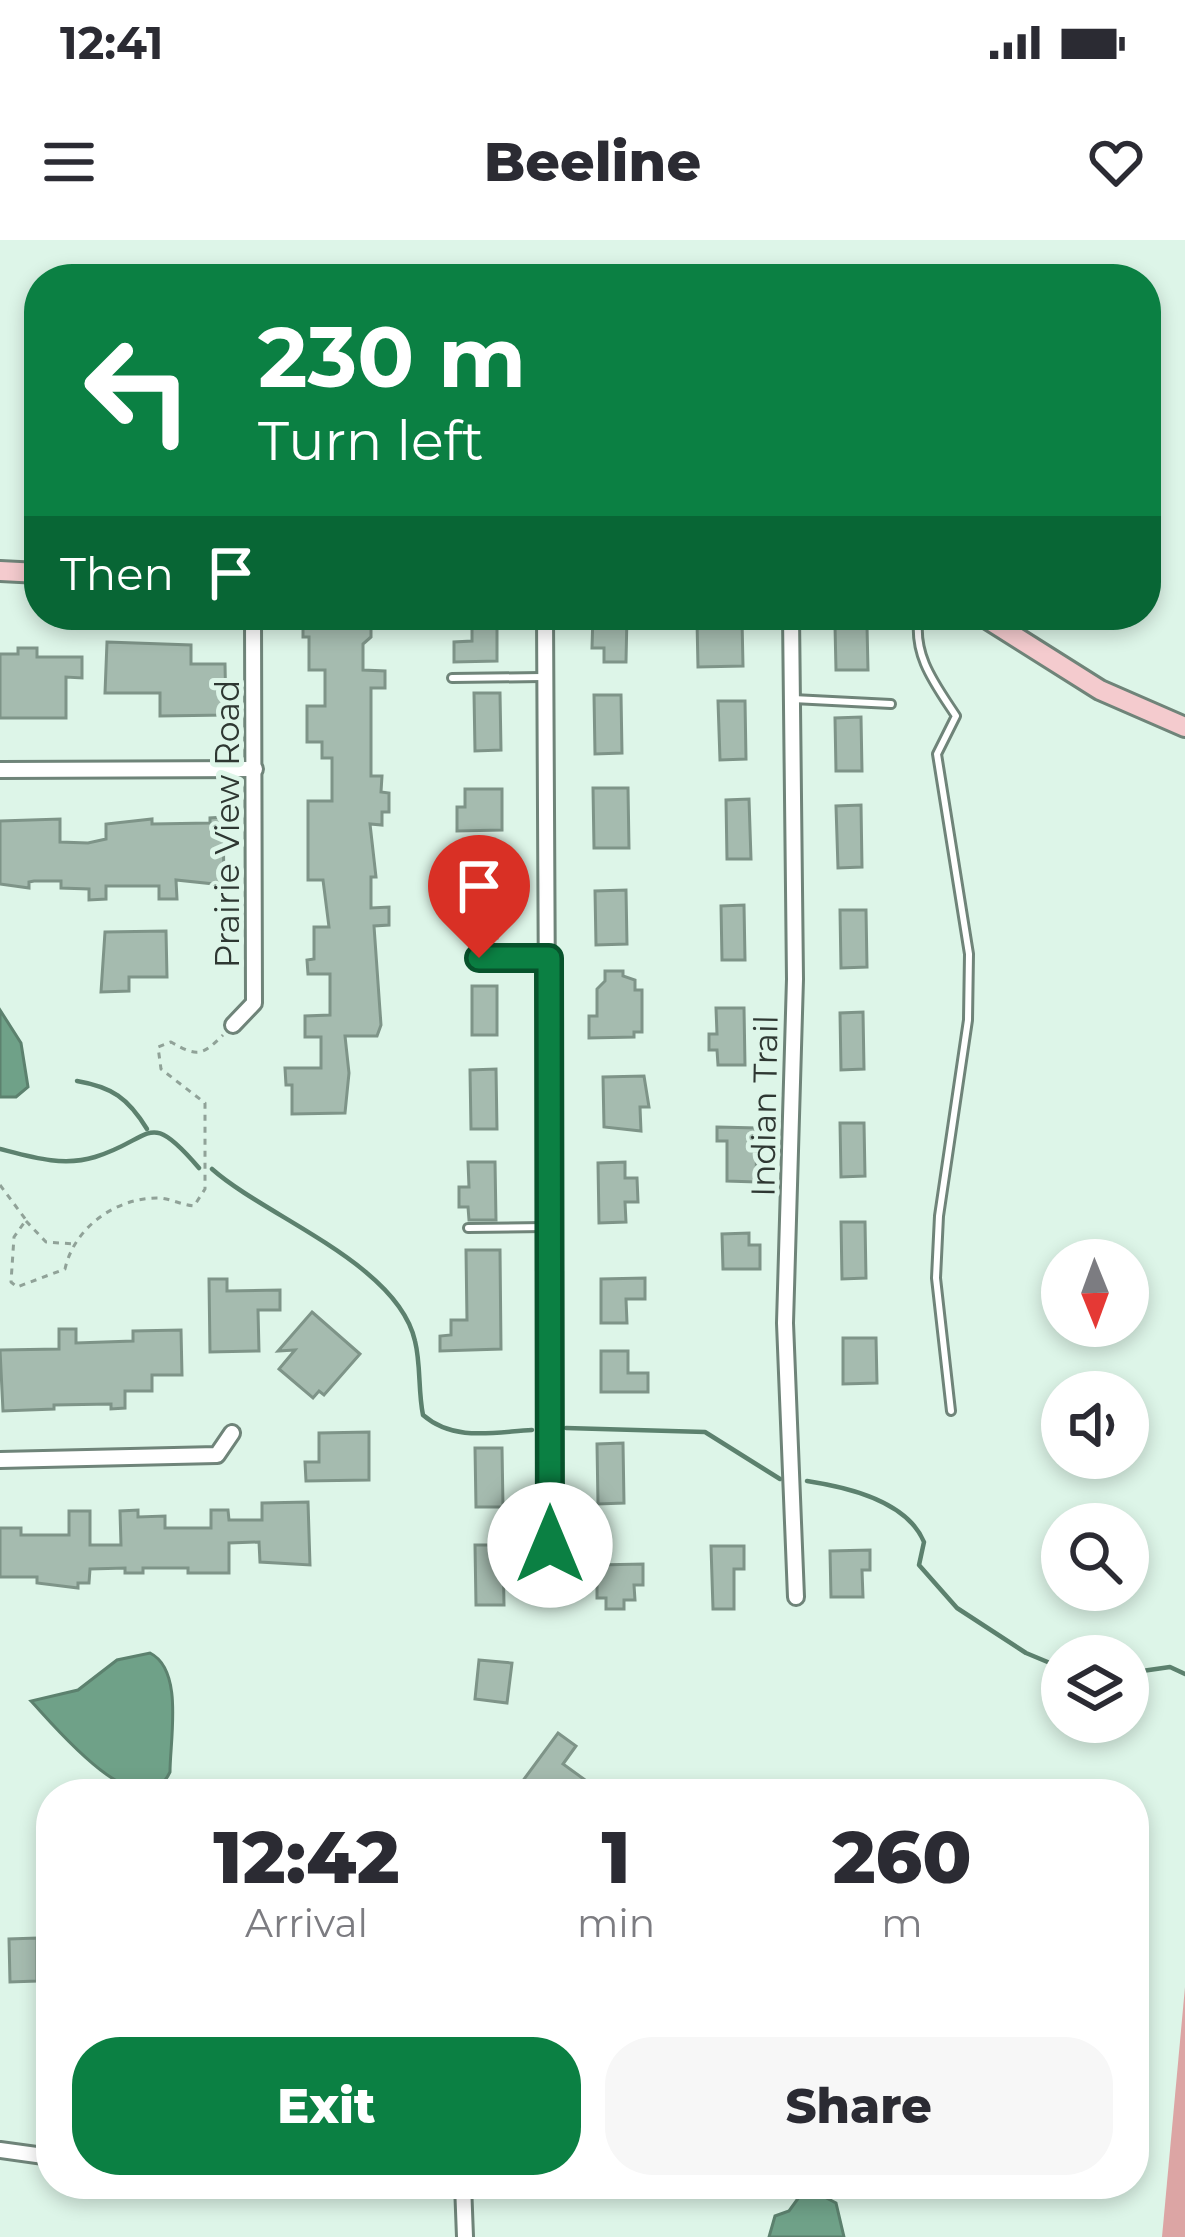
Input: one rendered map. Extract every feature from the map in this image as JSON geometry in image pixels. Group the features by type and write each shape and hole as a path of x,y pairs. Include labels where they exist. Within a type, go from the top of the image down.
{"street":[{"name":"Prairie View Road","path":"232,1025 254,1003 253,630"},
{"path":"545,630 550,1590"},
{"name":"Indian Trail","path":"791,630 795,979 785,1323 796,1598"},
{"path":"1005,630 1100,690 1185,727"},
{"path":"0,770 255,769"},
{"path":"0,1460 217,1455 232,1433"},
{"path":"0,2150 36,2155"},
{"path":"464,2199 465,2237"}],"lane":[{"path":"916,630 929,678 956,716 937,754 969,954 968,1021 939,1216 936,1278 950,1411"},
{"path":"452,678 546,677"},
{"path":"792,699 892,704"},
{"path":"479,958 549,958"},
{"path":"468,1228 549,1227"}],"path":[{"path":"26,1220 12,1248 11,1282 17,1287 65,1269 76,1244 107,1210 158,1198 187,1207 202,1198 205,1102 161,1069 158,1047 171,1042 194,1055 202,1054 232,1025"},
{"path":"0,1185 46,1242 76,1244"}],"shaded area":[{"path":"0,1010 21,1043 28,1087 16,1097 0,1097"},
{"path":"150,1653 167,1674 173,1724 170,1772 164,1779 114,1779 77,1749 31,1701 78,1690 117,1660"},
{"path":"1185,1987 1185,2237 1162,2237"},
{"path":"798,2199 828,2199 836,2203 844,2237 769,2237 775,2216 789,2211"}],"building":[{"path":"303,630 371,630 363,644 363,670 385,671 385,688 371,688 371,776 382,776 381,792 389,793 389,812 382,812 382,825 370,824 376,877 371,877 371,908 389,907 389,925 374,926 381,1025 377,1036 345,1036 349,1073 345,1113 292,1114 292,1085 286,1085 285,1068 321,1068 321,1037 305,1037 305,1016 330,1015 330,974 308,974 307,960 314,959 314,927 329,927 323,880 308,880 308,801 332,801 332,758 322,758 322,742 307,742 307,706 325,706 325,670 309,670 309,637 303,637"},
{"path":"472,630 497,630 497,661 454,662 454,642 472,641"},
{"path":"593,630 627,630 626,662 604,662 604,648 592,648"},
{"path":"697,630 742,630 743,666 698,667"},
{"path":"835,630 867,630 868,670 836,670"},
{"path":"107,642 191,645 191,664 225,664 226,715 160,716 160,693 105,693"},
{"path":"18,648 37,648 37,657 82,657 82,678 66,677 66,718 0,718 0,654 18,654"},
{"path":"474,693 500,693 501,750 475,751"},
{"path":"594,695 621,695 622,753 595,754"},
{"path":"718,701 745,701 746,759 720,760"},
{"path":"861,717 862,771 836,771 835,718"},
{"path":"593,788 628,788 629,848 594,848"},
{"path":"465,789 502,789 502,830 457,831 457,807 465,807"},
{"path":"749,799 751,859 727,859 726,800"},
{"path":"861,805 862,867 838,868 836,806"},
{"path":"223,817 224,885 176,880 177,899 159,899 159,886 106,886 106,899 89,900 89,889 61,888 61,881 29,882 29,888 0,884 0,821 60,819 60,842 88,843 106,839 106,824 152,819 152,824 210,823 210,818"},
{"path":"496,882 497,938 471,938 470,883"},
{"path":"626,890 627,944 596,945 595,891"},
{"path":"744,905 745,960 722,960 721,906"},
{"path":"840,910 866,910 867,967 841,968"},
{"path":"166,931 167,977 129,977 129,991 101,992 105,932"},
{"path":"605,971 623,971 623,976 635,980 635,990 642,990 642,1032 634,1032 634,1037 589,1038 589,1016 597,1016 597,989 605,981"},
{"path":"472,986 497,986 497,1035 472,1035"},
{"path":"716,1008 744,1008 745,1065 718,1065 717,1050 709,1050 709,1034 717,1034"},
{"path":"863,1012 864,1069 841,1070 840,1013"},
{"path":"496,1069 497,1129 471,1129 470,1070"},
{"path":"644,1076 649,1107 640,1107 641,1131 604,1127 603,1077"},
{"path":"840,1123 864,1123 865,1176 841,1177"},
{"path":"717,1127 757,1128 756,1182 727,1181 727,1141 717,1141"},
{"path":"468,1162 495,1162 496,1220 469,1220 468,1207 459,1207 459,1187 469,1187"},
{"path":"625,1162 625,1178 637,1178 638,1202 625,1202 626,1222 599,1223 598,1163"},
{"path":"841,1222 865,1222 866,1278 842,1279"},
{"path":"749,1233 749,1245 760,1245 760,1269 723,1269 722,1234"},
{"path":"466,1250 500,1250 501,1349 440,1351 440,1336 451,1335 451,1320 467,1320"},
{"path":"645,1278 645,1299 626,1299 627,1323 601,1323 601,1279"},
{"path":"209,1279 227,1279 227,1291 280,1290 280,1310 258,1310 259,1351 210,1352"},
{"path":"312,1312 360,1354 324,1395 319,1391 313,1398 279,1369 295,1350 278,1351"},
{"path":"59,1329 76,1329 76,1343 133,1341 133,1331 181,1330 182,1375 152,1375 152,1391 125,1391 125,1408 54,1405 54,1409 3,1411 0,1350 59,1349"},
{"path":"843,1338 876,1338 877,1383 843,1384"},
{"path":"601,1351 628,1351 628,1373 648,1373 648,1392 601,1392"},
{"path":"369,1432 369,1480 306,1481 305,1462 319,1462 319,1433"},
{"path":"623,1443 624,1503 598,1504 597,1444"},
{"path":"475,1448 502,1448 503,1507 476,1507"},
{"path":"308,1502 310,1565 260,1562 259,1542 229,1543 229,1573 188,1573 188,1568 143,1568 143,1573 125,1573 125,1568 90,1569 89,1583 78,1583 78,1588 37,1583 37,1577 0,1577 0,1528 21,1528 21,1535 69,1535 69,1511 90,1511 90,1545 121,1545 120,1511 138,1510 138,1517 165,1516 165,1528 211,1528 211,1510 228,1510 229,1520 262,1520 262,1503"},
{"path":"475,1545 503,1545 504,1605 476,1605"},
{"path":"711,1546 744,1546 744,1569 734,1569 734,1609 713,1609"},
{"path":"870,1550 870,1570 862,1570 863,1597 831,1597 830,1551"},
{"path":"643,1564 643,1585 634,1585 635,1600 624,1600 624,1609 606,1609 606,1598 597,1598 597,1565"},
{"path":"479,1660 512,1663 507,1703 475,1699"},
{"path":"558,1733 576,1746 563,1764 584,1779 524,1779"},
{"path":"36,1938 36,1981 10,1982 9,1939"}],"waterway":[{"path":"77,1081 118,1096 147,1129"},
{"path":"0,1149 71,1161 159,1133 199,1168"},
{"path":"212,1169 358,1265 384,1288 404,1313 415,1341 423,1415 461,1432 532,1430"},
{"path":"566,1428 705,1432 780,1479"},
{"path":"807,1481 874,1498 904,1516 924,1542 919,1565 957,1608 1041,1659"},
{"path":"1149,1670 1170,1667 1185,1674"}],"route":[{"path":"479,958 549,958 550,1545"}]}
